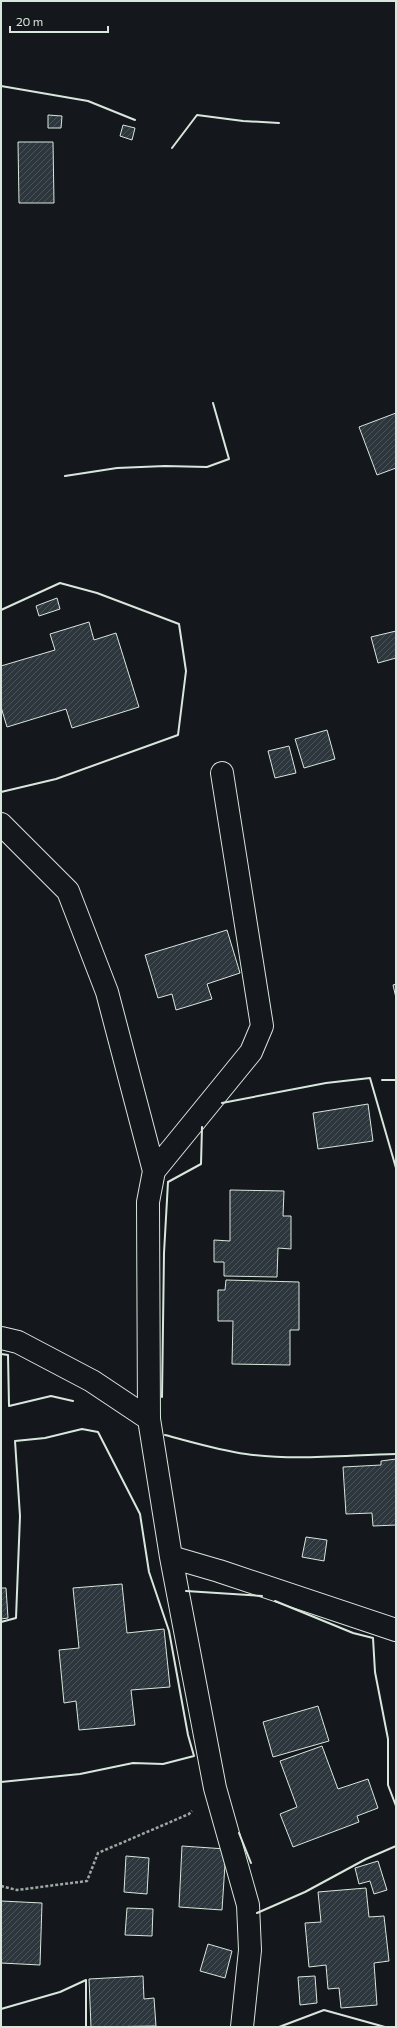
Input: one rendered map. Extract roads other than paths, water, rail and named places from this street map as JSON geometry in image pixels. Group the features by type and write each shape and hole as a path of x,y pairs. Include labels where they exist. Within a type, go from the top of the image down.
{"street":[{"path":"154,1171 251,1052 262,1026 222,773"},
{"path":"1,824 68,891 108,992 154,1171 148,1202 149,1419 171,1556 215,1788 248,1905 250,1950 242,2027"},
{"path":"1,1338 18,1342 92,1381 149,1419"},
{"path":"171,1556 396,1630"}]}
